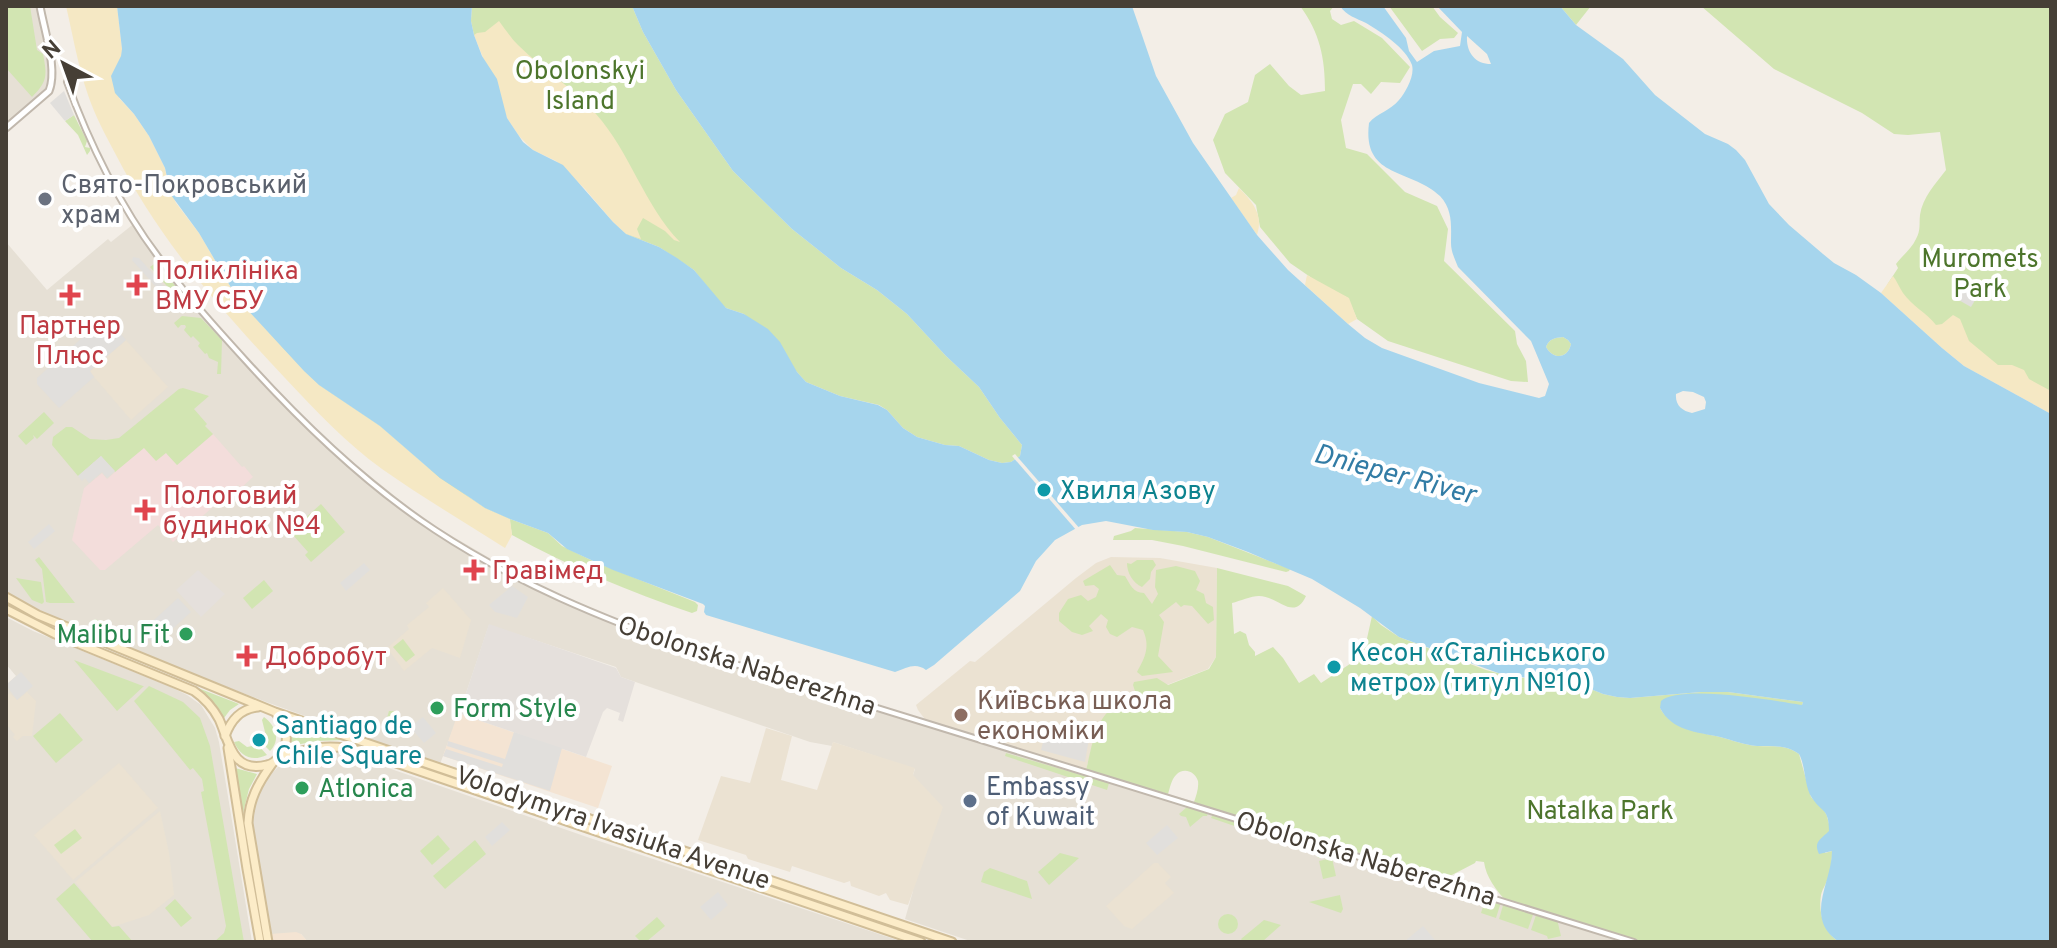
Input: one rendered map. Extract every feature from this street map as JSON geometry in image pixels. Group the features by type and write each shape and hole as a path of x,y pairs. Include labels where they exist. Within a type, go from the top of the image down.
{"main road":[{"path":"6,597 38,615 275,712 286,734 284,750 256,789 249,806 248,823 268,942"},
{"path":"6,609 55,634 194,691 215,712 227,745 260,942"},
{"path":"225,736 229,725 245,710 264,708"},
{"name":"Volodymyra Ivasiuka Avenue","path":"275,712 952,942"},
{"path":"227,745 239,761 247,765 274,762"},
{"name":"Volodymyra Ivasiuka Avenue","path":"274,762 311,747 338,746 361,751 919,941"},
{"path":"919,941 921,932"}],"street":[{"path":"6,128 52,85 40,6"},
{"name":"Obolonska Naberezhna","path":"67,82 104,167 161,261 286,404 380,489 436,531 512,574 585,610 693,651 1634,942"}],"shaded area":[{"path":"6,6 37,6 50,78 45,91 6,124"},
{"path":"64,91 74,115 65,121 50,103"},
{"path":"136,222 191,296 328,442 423,519 556,594 652,636 1643,942 973,942 905,919 913,891 915,769 833,742 832,746 810,742 621,677 616,667 489,625 440,764 269,703 38,612 6,593 6,242 47,290 108,239 111,242"},
{"path":"133,257 139,258 170,293 165,297 132,260"},
{"path":"1966,280 1981,290 1971,307 1955,298"},
{"path":"109,321 126,340 90,371 94,377 59,408 37,384 37,378 92,329 96,333"},
{"path":"126,340 168,387 131,420 89,371"},
{"name":"Пологовий будинок №4","path":"213,434 253,477 241,488 238,485 173,542 158,525 105,570 100,570 72,540 84,488 102,473 107,479 144,447 166,453 177,465"},
{"path":"101,456 115,471 107,478 102,472 89,483 85,478 82,481 78,476"},
{"path":"49,524 55,531 34,549 28,542"},
{"name":"Київська школа економіки","path":"1111,557 1160,558 1217,568 1216,657 1208,669 1115,705 1097,727 1086,770 927,722 916,705 970,661 975,662 1076,578 1096,563"},
{"path":"364,563 370,570 346,591 340,583"},
{"path":"198,570 225,594 201,617 176,590"},
{"path":"512,586 528,597 517,618 495,612 489,605"},
{"path":"443,588 471,620 460,658 432,648 404,671 387,648 409,629 407,625 429,607 426,603"},
{"path":"178,598 191,612 155,645 142,631"},
{"path":"6,617 171,687 201,705 215,728 219,742 252,942 6,942 6,685 16,676 6,664"},
{"path":"489,624 616,668 621,677 635,682 623,722 618,720 620,713 607,708 586,757 463,715 460,711"},
{"path":"21,672 33,686 17,700 6,685"},
{"path":"27,692 36,701 32,736 23,736 17,741 6,724 6,696 10,693 17,700"},
{"path":"460,711 463,715 612,766 598,808 443,756"},
{"path":"423,717 436,733 424,743 410,727"},
{"path":"1060,724 1091,727 1085,762 1041,750 1046,730"},
{"path":"766,728 792,736 781,780 817,790 833,742 915,768 913,775 943,807 908,905 890,900 886,893 879,896 851,886 850,881 844,883 792,866 790,872 698,840 721,776 750,783"},
{"path":"514,732 562,748 550,791 443,756 446,749 502,767 503,764 447,746 448,741 505,759"},
{"path":"345,753 903,942 308,942 301,934 270,934 252,830 260,790 280,765 312,754"},
{"path":"119,763 158,808 73,880 34,835"},
{"path":"160,811 174,895 149,915 112,927 75,882"},
{"path":"502,822 510,830 492,846 485,837"},
{"path":"1167,825 1178,838 1157,855 1146,843"},
{"path":"1154,863 1158,863 1171,877 1165,883 1174,893 1132,929 1124,926 1106,906"},
{"path":"718,892 728,905 711,920 700,907"},
{"path":"1423,926 1435,940 1433,942 1404,942"},
{"path":"296,932 308,942 272,942 270,934"}],"green space":[{"path":"6,6 30,6 37,50 43,54 45,73 44,82 32,97 6,68"},
{"name":"Obolonskyi Island","path":"472,6 632,6 676,90 733,171 792,229 907,314 979,387 1022,445 1020,456 1002,463 959,446 917,437 879,405 840,396 806,382 744,314 719,302 694,270 659,247 626,234 474,35"},
{"path":"1300,6 1334,6 1330,11 1332,19 1341,25 1354,21 1382,38 1410,67 1400,83 1381,82 1371,94 1361,84 1353,84 1341,120 1346,148 1367,154 1405,192 1437,206 1448,229 1444,261 1515,331 1517,344 1526,361 1528,382 1511,381 1388,341 1357,319 1348,298 1290,263 1260,227 1256,205 1225,173 1213,140 1225,114 1248,102 1255,75 1270,64 1301,95 1325,91 1320,46"},
{"path":"1389,6 1432,6 1458,33 1454,38 1440,39 1422,51"},
{"path":"1560,6 1591,6 1576,25"},
{"name":"Muromets Park","path":"1701,6 2051,6 2051,400 1934,330 1887,285 1898,268 1896,264 1918,236 1921,209 1926,197 1946,170 1940,132 1894,134 1862,113 1774,69"},
{"path":"74,115 87,141 85,147 90,148 87,155 78,135 65,121"},
{"path":"157,262 159,273 166,274 176,287 175,293 186,299 182,303 150,267"},
{"path":"240,307 254,317 319,385 380,426 427,467 485,508 548,533 562,546 595,562 695,602 697,611 692,613 623,588 512,535 510,522 500,526 335,411 303,383 236,313 235,310"},
{"path":"182,316 201,318 222,340 221,374 217,374 218,362 205,354 198,346 200,343 184,330 185,325 178,328 174,323"},
{"path":"1563,337 1571,344 1567,353 1560,356 1552,354 1547,344 1552,339"},
{"path":"183,388 209,396 194,409 213,434 177,465 166,453 156,461 144,448 115,472 101,456 78,476 52,445 53,437 66,427 72,427 90,439 119,438"},
{"path":"44,412 54,423 37,439 33,435 34,438 26,445 18,436"},
{"path":"321,504 345,532 311,562 305,555 308,552 293,535 307,523 304,519"},
{"path":"1135,528 1208,537 1290,569 1286,572 1152,540 1113,540 1114,536"},
{"path":"39,557 75,603 46,602 42,569 35,560"},
{"path":"1153,560 1156,565 1150,579 1142,587 1133,580 1127,567 1127,563"},
{"path":"1110,565 1117,575 1125,576 1134,590 1144,593 1152,604 1158,594 1155,587 1156,570 1176,566 1195,571 1200,581 1196,590 1204,594 1206,603 1213,607 1214,620 1208,624 1192,606 1181,607 1176,602 1159,615 1164,622 1158,656 1173,672 1142,676 1137,672 1146,651 1143,630 1132,627 1117,637 1110,634 1106,627 1108,620 1101,614 1089,626 1093,631 1082,635 1072,632 1059,621 1059,613 1068,599 1081,595 1088,601 1096,597 1099,589 1094,585 1085,586 1083,581"},
{"name":"Natalka Park","path":"1217,568 1288,586 1306,596 1296,607 1259,596 1232,603 1234,634 1240,631 1246,634 1255,656 1273,647 1299,683 1314,674 1321,683 1356,660 1350,650 1352,644 1360,648 1366,643 1372,616 1399,637 1516,678 1561,677 1617,697 1728,692 1803,702 1802,705 1660,708 1671,721 1686,728 1747,745 1784,747 1799,754 1811,797 1824,810 1830,828 1825,853 1832,851 1831,863 1820,909 1823,922 1839,942 1643,942 1506,901 1492,883 1484,862 1476,861 1448,877 1436,879 1194,802 1198,781 1188,771 1176,775 1168,794 1086,770 1102,719 1116,705 1137,697 1134,682 1157,678 1168,685 1209,669 1216,657"},
{"path":"16,578 41,582 44,602 32,600"},
{"path":"264,580 273,591 252,609 243,598"},
{"path":"95,619 114,627 135,627 135,642 92,626"},
{"path":"403,639 415,655 406,662 393,647"},
{"path":"74,660 143,686 144,686 117,711"},
{"path":"149,686 183,702 200,718 210,746 244,942 214,942 224,933 226,926 201,792 204,791 202,779 193,768 190,770 134,701"},
{"path":"198,688 239,704 224,718"},
{"path":"389,711 394,711 407,726 395,736 383,731"},
{"path":"60,713 83,740 56,763 33,736"},
{"path":"264,717 276,733 270,751 262,743 266,736"},
{"path":"289,722 344,740 291,746"},
{"path":"239,741 247,747 258,745 267,755 248,757 234,742"},
{"path":"1006,753 1109,783 1107,790 1005,756"},
{"path":"235,768 257,774 249,789 243,813"},
{"path":"1187,807 1208,813 1207,816 1190,827 1186,817 1179,814"},
{"path":"1213,814 1330,851 1331,855 1318,858 1317,854 1211,818"},
{"path":"75,829 82,838 61,854 54,845"},
{"path":"438,835 450,849 432,865 420,851"},
{"path":"475,840 486,854 445,889 433,876"},
{"path":"1060,853 1079,858 1049,885 1038,872"},
{"path":"1332,858 1336,876 1323,879 1319,861"},
{"path":"990,868 1027,881 1032,899 981,882 984,872"},
{"path":"74,883 112,927 119,926 133,942 93,942 56,899"},
{"path":"1340,895 1341,913 1309,902"},
{"path":"1486,897 1501,902 1496,918 1481,913"},
{"path":"175,899 192,918 181,927 165,908"},
{"path":"1504,902 1534,912 1528,929 1499,919"},
{"path":"1537,912 1557,919 1561,936 1548,939 1531,930"},
{"path":"1228,914 1235,917 1238,924 1235,931 1228,934 1221,931 1218,924 1221,917"},
{"path":"657,917 665,926 646,942 641,942 635,936"},
{"path":"1264,920 1281,925 1262,942 1243,942 1241,939"}],"sand":[{"path":"66,6 117,6 122,49 119,98 149,136 165,168 176,203 199,233 236,296 319,385 380,426 440,478 485,508 510,519 512,535 505,548 382,469 356,448 261,352 192,272 151,216 101,126 84,84"},
{"path":"499,21 518,45 596,114 618,145 656,212 680,242 643,218 637,229 641,239 626,234 556,161 533,150 519,136 507,118 474,35 485,32"},
{"path":"1239,188 1258,215 1257,235 1231,198"},
{"path":"1307,275 1349,298 1357,319 1348,324 1305,285"},
{"path":"1893,276 1907,298 1936,325 1953,315 1960,319 1969,341 1998,365 2012,365 2024,370 2029,379 2051,391 2051,414 1964,366 1942,348 1881,293"}],"water":[{"name":"Dnieper River","path":"117,6 472,6 474,35 482,56 497,79 507,118 523,142 563,165 626,234 677,258 694,270 726,308 744,314 768,329 806,382 840,396 878,405 917,437 959,446 1002,463 1020,456 1022,445 979,387 907,314 792,229 733,171 676,90 632,6 1132,6 1156,76 1193,143 1257,235 1288,270 1348,324 1382,348 1479,383 1539,398 1545,396 1549,384 1531,341 1458,267 1452,249 1449,213 1444,201 1428,187 1391,170 1373,154 1369,123 1395,104 1404,93 1412,74 1412,65 1386,36 1340,6 1383,6 1406,38 1409,51 1417,62 1434,51 1460,46 1462,32 1437,6 1560,6 1576,25 1623,59 1655,95 1705,134 1736,150 1745,160 1769,204 1823,254 1881,293 1964,366 2051,414 2051,942 1839,942 1828,933 1821,911 1832,851 1819,854 1817,846 1829,831 1829,824 1826,814 1809,793 1799,754 1784,747 1747,745 1686,729 1671,722 1660,708 1661,701 1687,694 1751,697 1802,705 1803,702 1728,692 1617,697 1561,677 1528,678 1501,674 1399,637 1360,608 1312,579 1208,537 1106,521 1082,525 1055,540 1036,561 1020,591 926,670 915,666 895,672 706,615 703,604 613,570 567,549 548,533 485,508 440,478 380,426 319,385 304,371 236,296 199,233 171,195 165,168 149,136 115,93 111,76 122,49","holes":["1467,36 1487,54 1491,64 1480,62 1473,56","1554,338 1568,340 1571,344 1567,353 1556,356 1549,351 1546,347","1693,392 1704,397 1705,409 1692,413 1685,411 1678,404 1676,394"]}],"pier":[{"name":"Хвиля Азову","path":"1015,454 1081,530 1077,531 1012,456"}],"place":[{"name":"Свято-Покровський храм","path":"45,199"},
{"name":"Поліклініка ВМУ СБУ","path":"137,285"},
{"name":"Партнер Плюс","path":"70,295"},
{"name":"Хвиля Азову","path":"1044,490"},
{"name":"Пологовий будинок №4","path":"145,510"},
{"name":"Гравімед","path":"474,570"},
{"name":"Malibu Fit","path":"186,634"},
{"name":"Добробут","path":"247,656"},
{"name":"Кесон «Сталінського метро» (титул №10)","path":"1334,667"},
{"name":"Form Style","path":"437,708"},
{"name":"Київська школа економіки","path":"961,715"},
{"name":"Santiago de Chile Square","path":"259,740"},
{"name":"Atlonica","path":"302,788"},
{"name":"Embassy of Kuwait","path":"970,801"}]}
